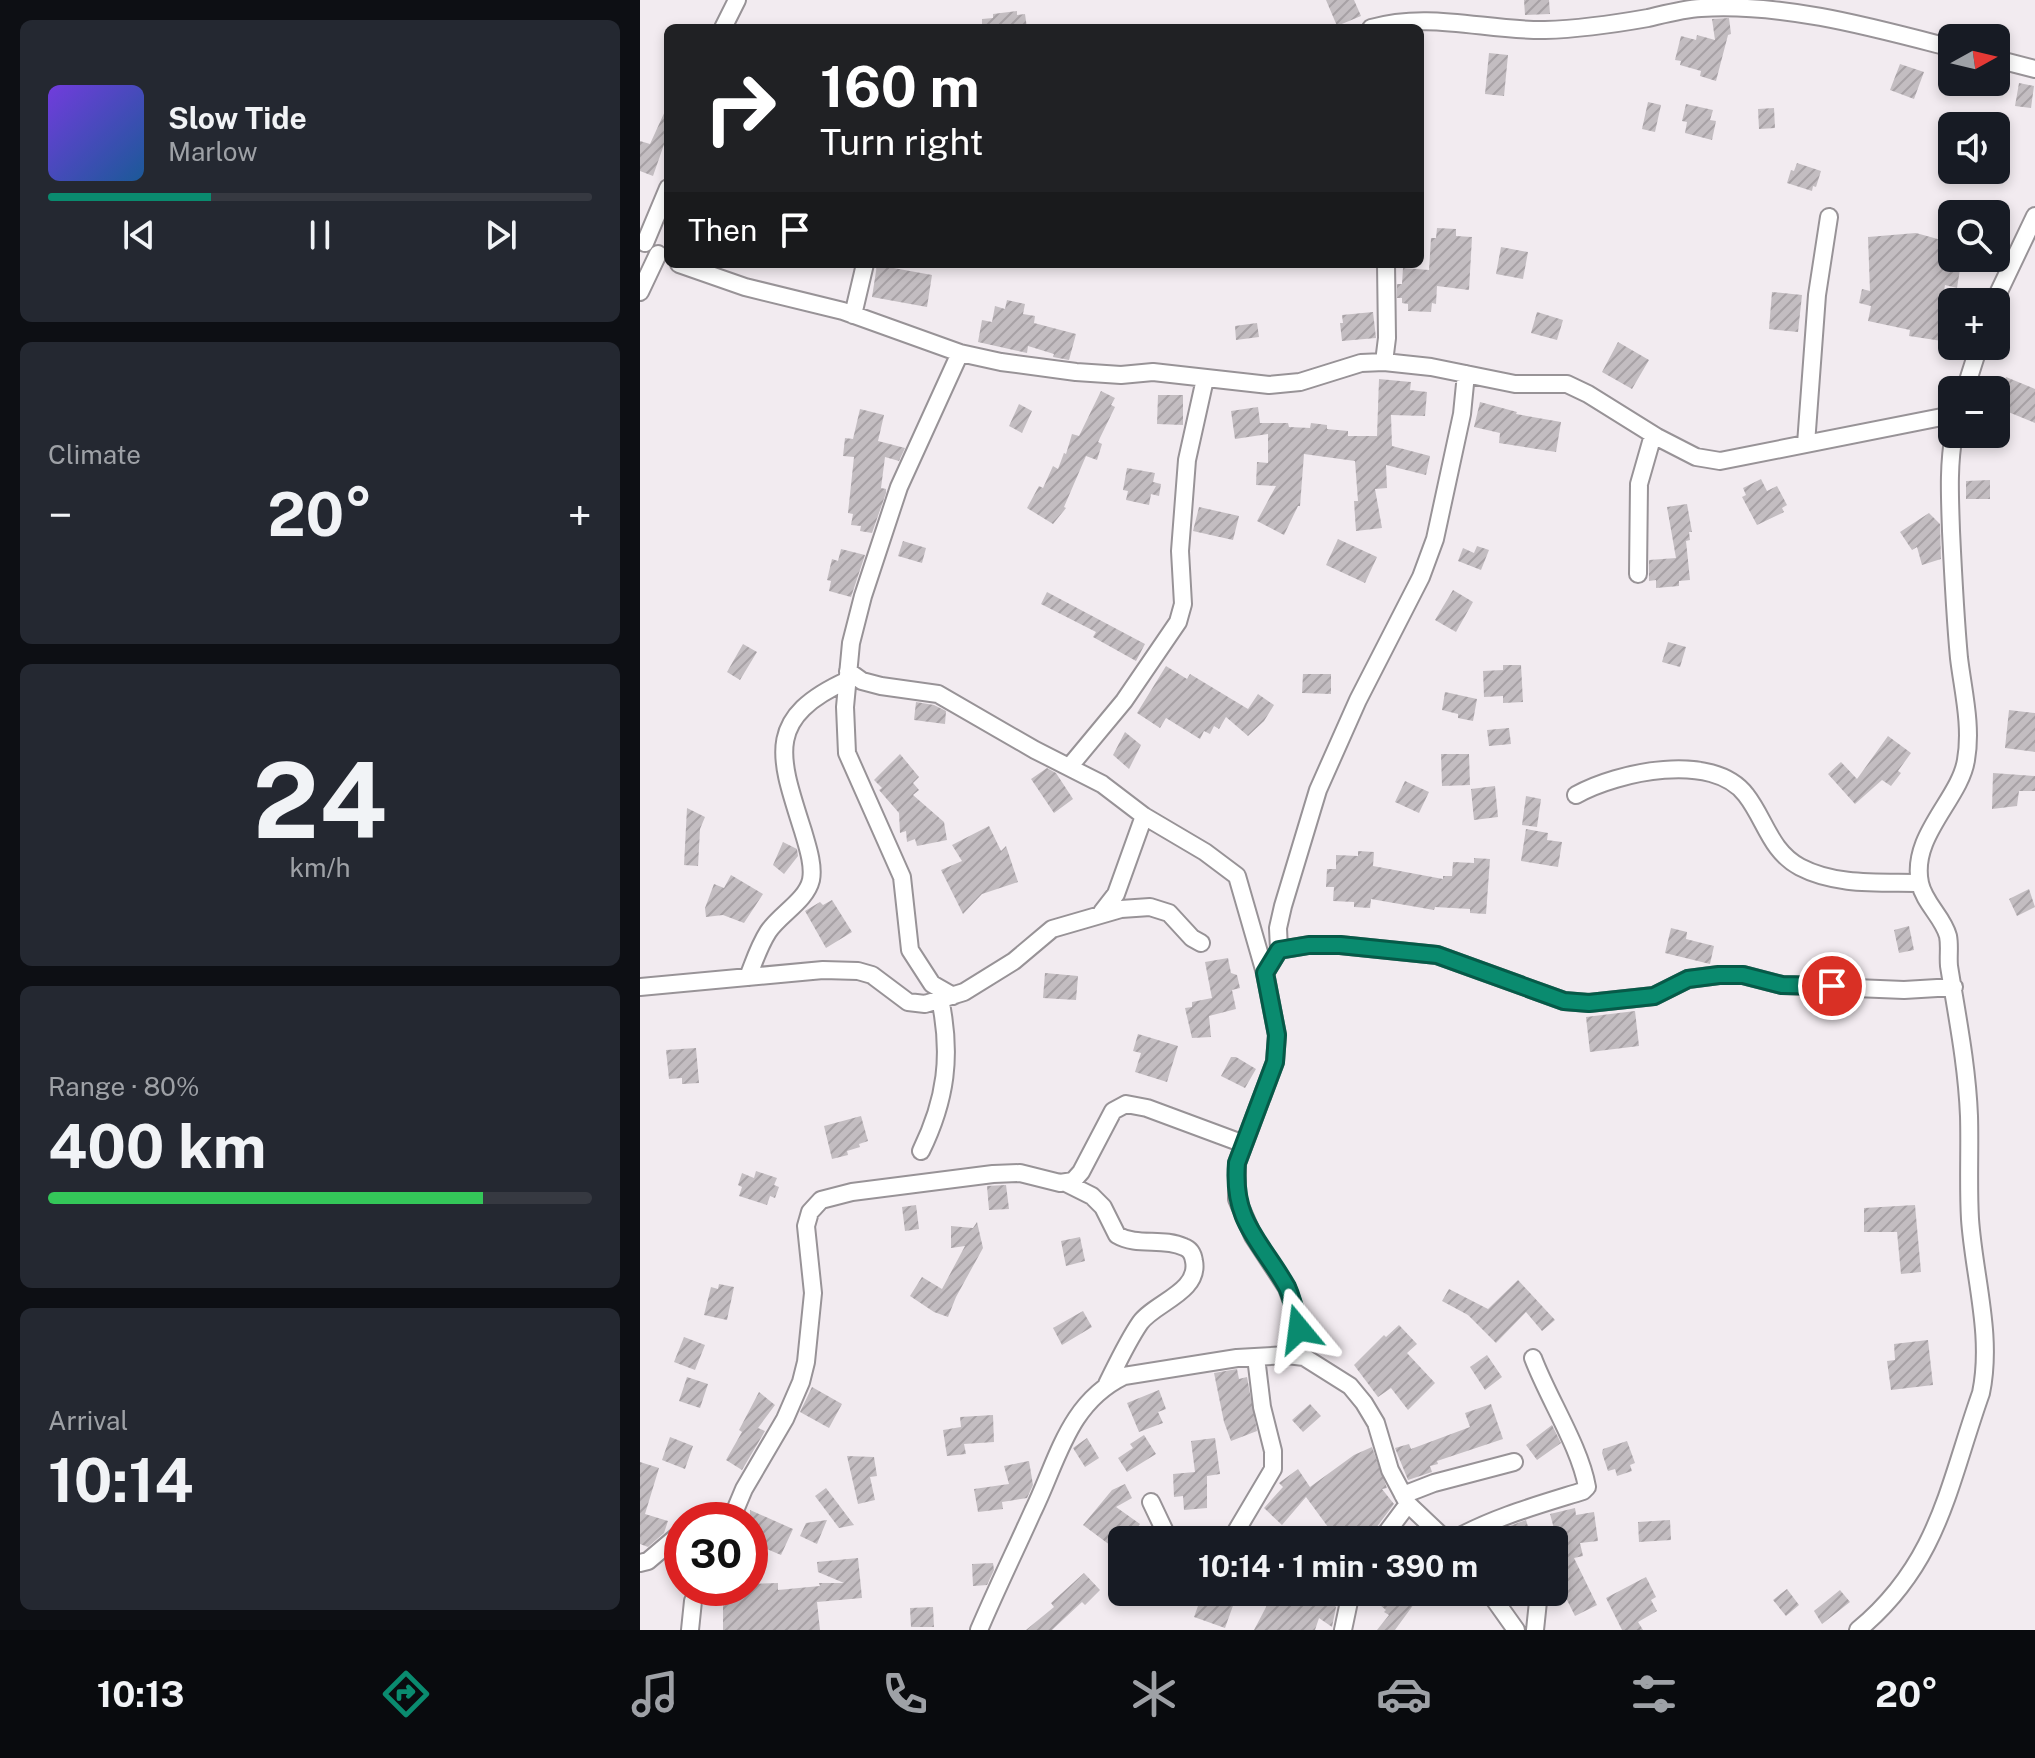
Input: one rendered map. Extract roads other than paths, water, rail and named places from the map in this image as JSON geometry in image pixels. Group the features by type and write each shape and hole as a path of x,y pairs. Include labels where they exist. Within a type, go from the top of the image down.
{"street":[{"path":"725,24 737,0"},
{"path":"1394,24 1423,19 1505,28 1587,28 1700,4 1790,12 1938,45"},
{"path":"2010,63 2035,69"},
{"path":"640,292 664,204"},
{"path":"2001,288 2035,216"},
{"path":"1806,444 1816,308 1829,217"},
{"path":"690,268 745,287 853,315 960,353 1076,372 1121,375 1153,372 1269,385 1300,382 1361,363 1384,362 1431,367 1515,384 1567,384 1696,457 1720,461 1938,418"},
{"path":"853,315 864,268"},
{"path":"1384,362 1387,338 1386,268"},
{"path":"921,1151 936,1119 942,1094 946,998 932,984 910,950 902,877 847,753 845,707 851,643 863,596 899,487 960,353"},
{"path":"1265,973 1279,950 1278,928 1283,906 1318,790 1358,700 1415,589 1435,539 1462,414 1466,374"},
{"path":"1070,766 1124,701 1178,622 1183,604 1180,551 1187,460 1205,379"},
{"path":"1638,574 1639,484 1653,435"},
{"path":"1858,1630 1889,1602 1908,1578 1936,1529 1981,1393 1985,1371 1986,1338 1971,1223 1969,1116 1962,1039 1949,964 1947,932 1927,901 1920,883 1919,865 1922,850 1966,762 1966,707 1954,599 1953,448"},
{"path":"848,676 881,686 938,694 1021,743 1102,784 1144,816 1205,852 1237,876 1265,973 1277,1035 1275,1062 1237,1163 1237,1199 1253,1236 1287,1288 1296,1313 1299,1329 1297,1341 1287,1355"},
{"path":"748,977 769,930 800,898 811,878 806,841 786,773 785,735 801,708 848,676"},
{"path":"1576,795 1629,774 1662,769 1733,779 1747,795 1781,854 1799,867 1827,878 1920,883"},
{"path":"1102,912 1116,894 1144,816"},
{"path":"640,987 823,970 858,971 872,975 908,1002 925,1004 964,992 1014,961 1052,929 1102,912 1150,907 1169,913 1192,938 1201,943"},
{"path":"1279,950 1309,945 1340,945 1437,955 1564,1001 1589,1003 1654,996 1688,979 1719,975 1743,975 1782,985 1904,990 1954,987"},
{"path":"1066,1183 1073,1181 1081,1172 1113,1111 1126,1104 1147,1108 1244,1144"},
{"path":"739,1502 795,1399 801,1382 813,1293 806,1226 810,1212 821,1200 852,1192 1009,1172 1066,1183 1092,1196 1103,1207 1117,1235 1122,1238 1187,1247 1195,1263 1188,1284 1142,1320 1107,1384"},
{"path":"1239,1526 1273,1469 1273,1451 1262,1407 1256,1357"},
{"path":"979,1630 1061,1443 1084,1405 1107,1384 1124,1376 1256,1357 1304,1357 1350,1386 1376,1423 1390,1470 1406,1500 1432,1526"},
{"path":"1479,1526 1583,1491 1587,1487 1568,1434 1548,1398 1533,1358"},
{"path":"1390,1526 1406,1500 1434,1483 1514,1462"},
{"path":"1151,1502 1162,1526"},
{"path":"640,1563 648,1561 664,1547"},
{"path":"690,1630 692,1606"},
{"path":"1343,1630 1348,1606"},
{"path":"1499,1606 1516,1630"},
{"path":"1535,1630 1538,1606"}]}
